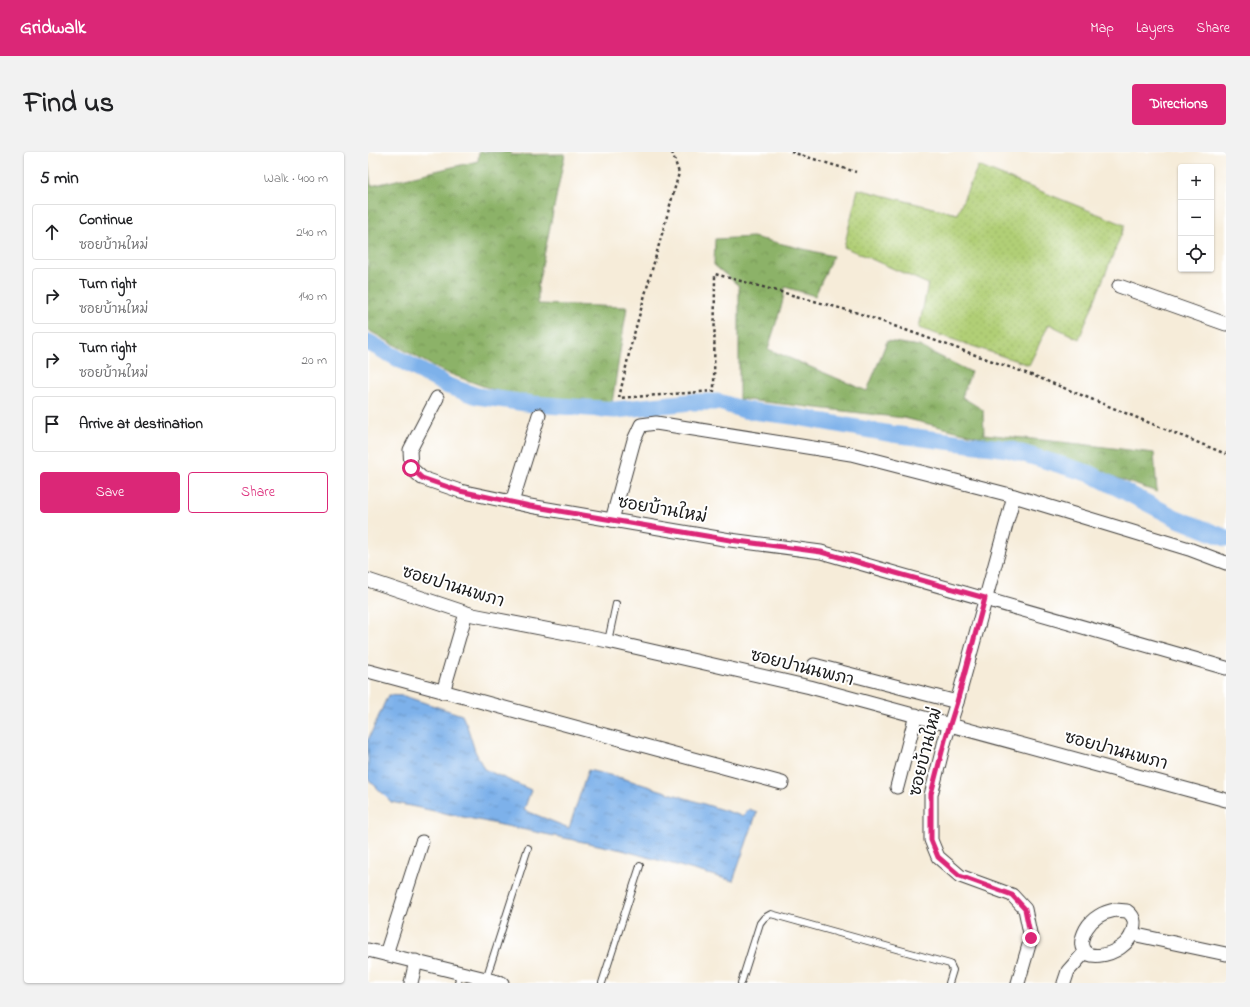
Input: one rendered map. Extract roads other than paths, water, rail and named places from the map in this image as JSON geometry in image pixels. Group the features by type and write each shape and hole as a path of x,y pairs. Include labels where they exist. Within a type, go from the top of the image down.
{"street":[{"path":"1119,286 1226,324"},
{"name":"ซอยบ้านใหม่","path":"437,398 410,450 411,468 422,478 454,489 512,502 612,520 730,540 821,552 1226,668"},
{"path":"512,502 539,415"},
{"path":"612,520 637,432 641,425 656,423 851,454 1014,496 1189,549 1226,563"},
{"name":"ซอยบ้านใหม่","path":"1014,496 931,794 931,840 938,857 960,876 1012,895 1025,909 1031,938 1018,983"},
{"name":"ซอยปานนพภา","path":"368,580 466,613 608,641 810,687 1226,800"},
{"path":"443,692 466,613"},
{"path":"814,665 957,702"},
{"path":"368,671 782,784"},
{"path":"897,787 916,715"},
{"path":"386,954 422,842"},
{"path":"1108,911 1127,911 1133,918 1134,924 1132,934 1122,947 1112,952 1093,956 1087,955 1081,946 1081,940 1086,928 1096,918 1108,911"},
{"path":"1132,934 1226,954"},
{"path":"368,950 416,962 459,978 486,979 502,983"},
{"path":"1064,983 1068,971 1085,952"},
{"path":"411,983 416,962"}],"lane":[{"path":"608,641 616,604"},
{"path":"486,979 528,848"},
{"path":"602,983 640,866"},
{"path":"741,983 760,923 764,918 771,914 950,964 953,970 949,983"}],"water":[{"path":"388,695 404,696 462,715 475,751 484,769 531,790 524,810 569,828 588,770 622,778 742,816 749,809 757,812 733,881 622,850 391,802 368,779 368,740"}],"waterway":[{"path":"368,342 448,386 477,396 533,404 615,410 691,402 719,402 744,410 792,416 892,434 1008,449 1091,474 1176,518 1226,538"}]}
